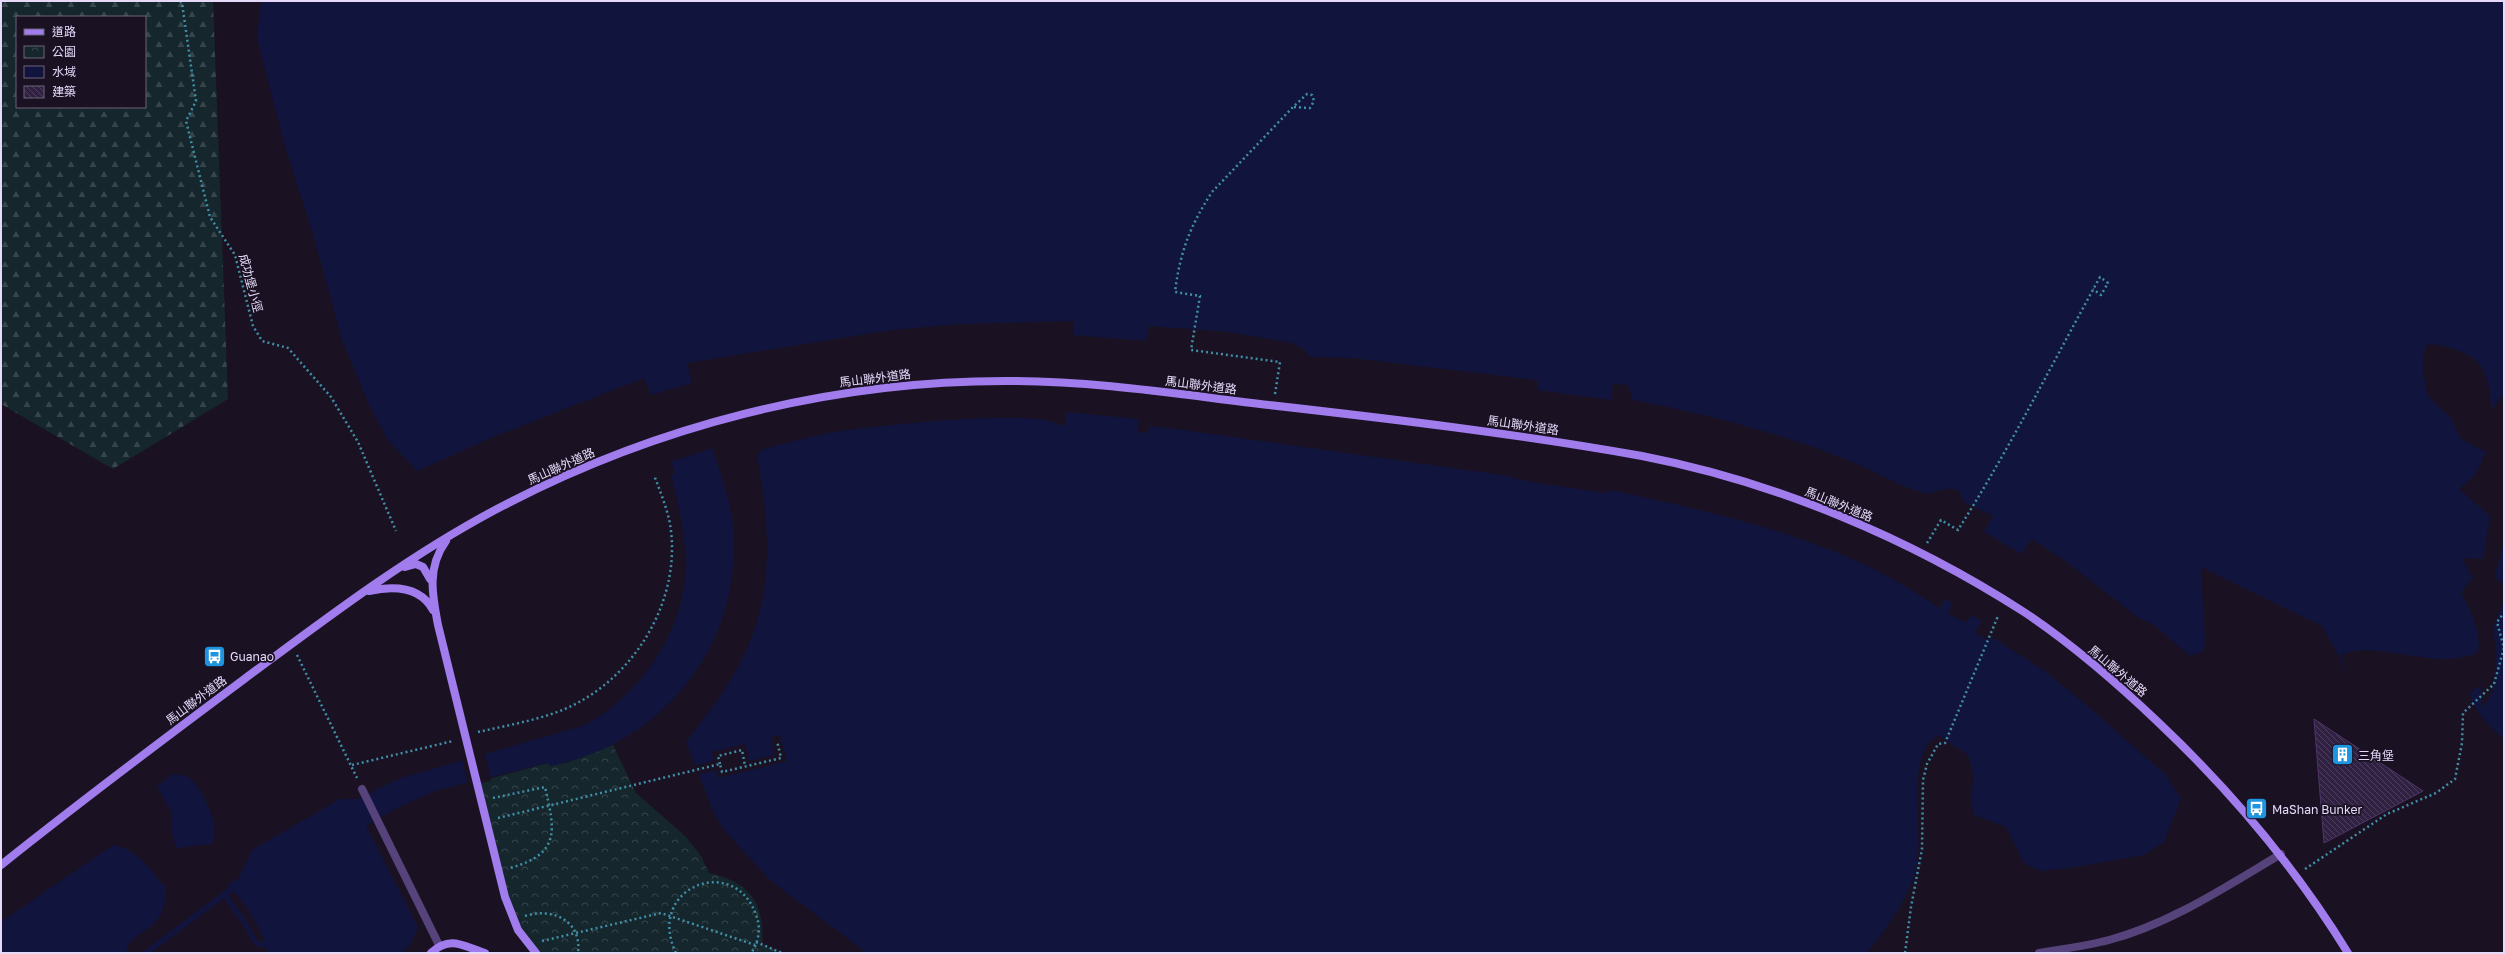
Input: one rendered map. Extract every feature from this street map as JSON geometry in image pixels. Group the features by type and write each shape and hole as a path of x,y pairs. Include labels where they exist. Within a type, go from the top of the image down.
{"main road":[{"name":"馬山聯外道路","path":"1,865 96,790 291,644 364,592 449,537 495,510 547,485 654,440 736,416 815,398 928,384 1013,381 1111,386 1316,410 1635,454 1709,471 1815,507 1922,554 2009,603 2044,626 2128,693 2226,789 2281,854 2348,953"},
{"path":"432,586 436,557 449,537"},
{"path":"398,569 410,565 423,567 428,572 432,586 438,624 479,784 505,897 518,930 536,953"},
{"path":"364,592 393,588 410,590 430,603 438,624"},
{"path":"431,953 448,942 464,950 485,953"}],"lane":[{"path":"362,789 440,946"},
{"path":"2039,953 2109,940 2143,928 2171,916 2281,854"}],"path":[{"name":"成功堡小徑","path":"180,1 182,3 186,22 187,51 196,101 186,122 210,217 235,255 253,326 262,341 288,348 331,397 358,442 396,531"},
{"path":"1283,396 1274,395 1280,362 1191,350 1200,296 1175,292 1186,240 1201,208 1212,192 1293,107 1307,95 1311,96 1314,101 1310,109 1293,107"},
{"path":"1192,344 1200,296 1174,293 1180,260 1192,224 1212,192 1293,107"},
{"path":"1926,546 1941,520 1958,530 1997,467 2044,379 2088,298 2093,289 2100,277 2108,282 2101,295 2093,289"},
{"path":"477,732 535,719 579,702 598,689 620,669 646,639 664,599 671,566 670,525 654,475"},
{"path":"1920,542 1930,547"},
{"path":"2296,875 2387,814 2436,793 2455,779 2462,743 2463,713 2494,684 2504,648 2498,622 2504,613"},
{"path":"1905,953 1911,907 1922,850 1922,801 1927,764 1938,744 1945,743 1998,616"},
{"path":"291,644 352,765 362,789"},
{"path":"293,657 299,652"},
{"path":"352,765 467,737"},
{"path":"746,766 742,750 718,756 722,772 781,758 776,741"},
{"path":"497,818 720,764"},
{"path":"492,798 545,787 552,830 546,849 534,860 509,868"},
{"path":"2301,864 2309,875"},
{"path":"676,953 670,941 668,926 670,916 678,898 690,888 704,883 719,882 733,886 745,895 754,907 759,922 756,942 750,953"},
{"path":"525,916 541,912 559,915 567,920 576,933 579,943 578,953"},
{"path":"542,941 661,913 754,945"},
{"path":"756,942 782,953"}],"green space":[{"path":"1,1 213,1 228,399 113,469 1,404"},
{"path":"613,745 636,793 686,837 701,856 709,873 735,882 752,896 761,916 762,944 782,953 536,953 511,913 478,782 548,763 566,763"}],"water":[{"path":"261,1 2504,1 2504,393 2492,410 2489,387 2483,370 2480,365 2470,356 2455,349 2440,345 2427,345 2423,355 2423,372 2428,396 2451,418 2461,439 2486,452 2475,475 2459,489 2490,516 2483,559 2462,558 2473,578 2461,592 2477,629 2479,644 2478,652 2466,657 2437,659 2375,650 2357,650 2341,655 2350,676 2322,626 2201,567 2205,640 2204,651 2190,656 2154,625 2139,618 2068,563 2032,539 2021,554 1984,532 1993,516 1964,502 1958,490 1947,489 1926,494 1913,490 1845,459 1793,440 1687,411 1633,400 1628,385 1613,384 1611,400 1537,390 1537,380 1352,358 1311,357 1302,348 1292,343 1230,332 1149,326 1146,341 1073,335 1074,321 958,324 892,330 687,363 692,383 651,395 644,378 491,438 417,471 388,440 370,407 342,340 315,241 283,140 257,38"},
{"path":"1066,412 1139,419 1138,432 1148,433 1149,426 1184,430 1502,475 1526,481 1604,493 1611,490 1696,509 1781,532 1823,547 1863,564 1902,584 1939,608 1945,599 1953,603 1948,613 1965,623 1972,615 1982,621 1975,633 1988,640 1992,637 2045,671 2166,775 2181,799 2164,842 2144,855 2070,868 2040,871 2024,863 2006,827 1974,815 1971,803 1973,774 1968,755 1938,735 1927,746 1921,760 1918,777 1918,854 1916,869 1908,892 1902,903 1882,934 1867,953 867,953 771,881 723,829 713,811 686,742 730,681 753,635 760,610 765,585 767,535 765,509 757,457 759,452 764,449 843,431 907,423 984,418 1044,420 1058,425 1065,425"},
{"path":"712,448 724,483 734,531 731,584 721,622 705,657 683,688 656,715 625,738 589,755 550,766 548,763 438,790 397,808 366,826 418,927 411,944 401,953 268,953 265,943 252,916 227,885 238,879 252,850 340,799 357,799 401,778 586,725 605,713 623,698 639,681 653,663 675,622 685,577 686,564 684,538 671,475 675,473 671,462"},
{"path":"2504,543 2504,584 2494,577"},
{"path":"2504,602 2504,738 2484,719 2474,705 2470,694 2475,688 2481,687 2481,709 2490,697 2494,686 2496,654 2493,628"},
{"path":"173,774 186,776 198,788 204,797 209,807 214,828 212,844 176,848 172,833 172,814 157,786"},
{"path":"113,845 122,847 137,856 166,888 164,904 160,915 155,923 134,939 129,945 126,953 1,953 1,922"}],"pier":[{"path":"780,735 787,761 718,778 716,770 697,775 694,766 714,761 712,752 745,744 749,761 774,755 771,737"},
{"path":"485,753 491,781 468,785 462,759"}],"building":[{"name":"三角堡","path":"2314,719 2423,791 2324,843"}],"waterway":[{"path":"146,953 237,885"},
{"path":"225,894 247,926 253,939 258,944 262,945 272,941"}],"place":[{"name":"Guanao","path":"214,656"},
{"name":"三角堡","path":"2342,755"},
{"name":"MaShan Bunker","path":"2257,809"}]}
